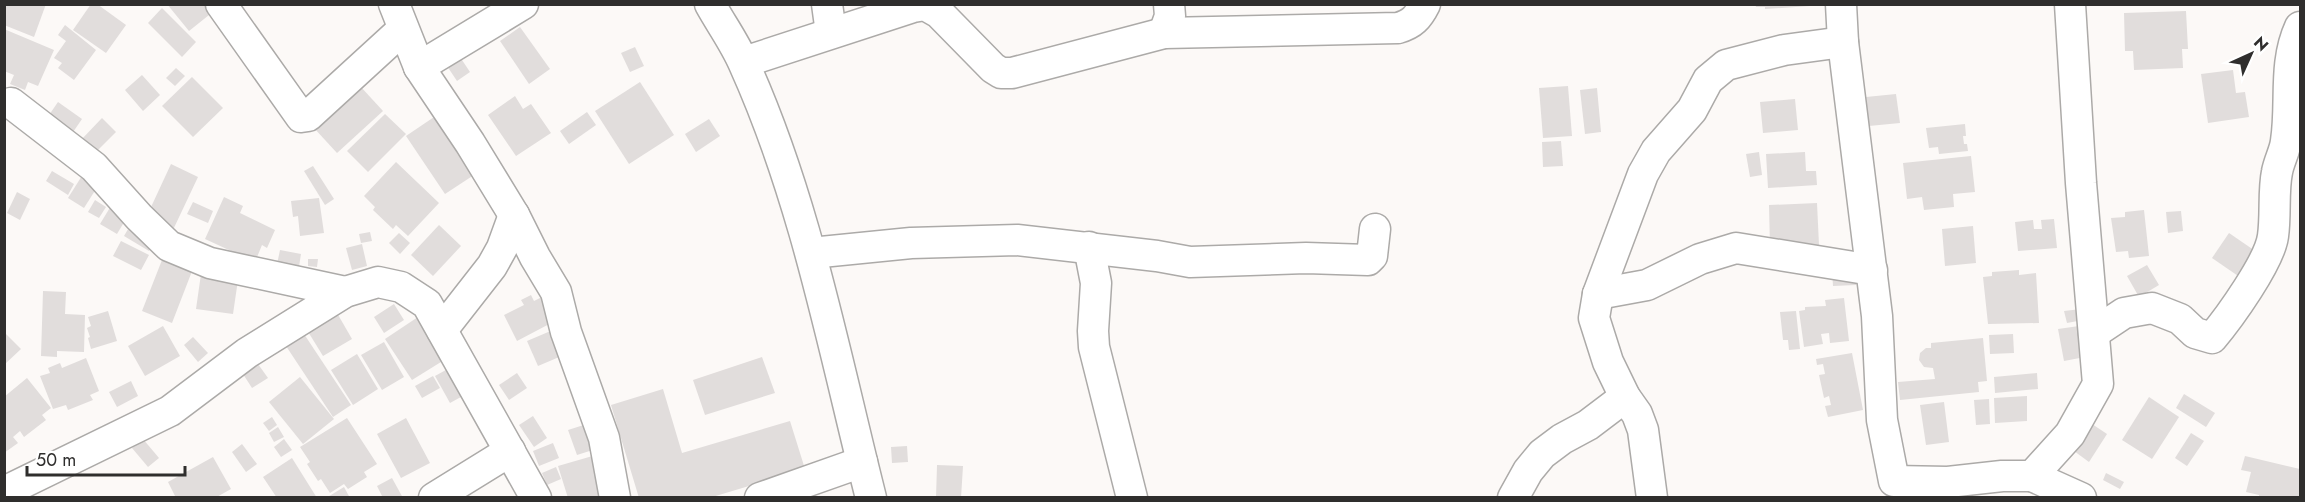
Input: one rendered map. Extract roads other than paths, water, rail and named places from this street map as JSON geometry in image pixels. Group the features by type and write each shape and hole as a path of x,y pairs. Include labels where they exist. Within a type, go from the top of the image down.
{"street":[{"path":"221,4 301,117 308,116 398,17 418,67 470,142 514,215 556,292 566,332 604,438 615,498"},
{"path":"418,67 523,4"},
{"path":"710,4 744,62 789,182 811,253 871,498"},
{"path":"744,62 829,19 925,5 939,13 993,68 1001,73 1012,73 1167,19 1398,28 1410,25 1419,16 1425,4"},
{"path":"1841,4 1843,42 1877,316 1882,420 1894,489 2002,476 2032,476 2081,498"},
{"path":"2032,476 2070,434 2098,384 2070,4"},
{"path":"2094,333 2124,313 2151,308 2180,319 2195,333 2212,338 2229,318 2259,268 2273,239 2277,173 2286,141 2288,82 2295,39 2301,27"},
{"path":"1652,498 1643,430 1637,414 1625,397 1608,362 1593,318 1598,294 1644,174 1656,151 1692,110 1708,80 1726,65 1784,50 1843,42"},
{"path":"11,103 94,167 169,246 210,263 345,292"},
{"path":"442,330 492,266 502,248 514,215"},
{"path":"811,253 911,243 1017,240 1089,247 1190,262 1306,258 1368,260 1372,256 1375,229"},
{"path":"1089,247 1096,282 1094,347 1132,498"},
{"path":"1598,294 1647,285 1700,259 1736,248 1872,270"},
{"path":"4,492 170,411 247,353 345,292 378,282 401,287 427,304 536,498"},
{"path":"1513,498 1527,471 1542,454 1562,439 1588,425 1625,397"},
{"path":"434,498 510,451"},
{"path":"760,498 862,462"}]}
